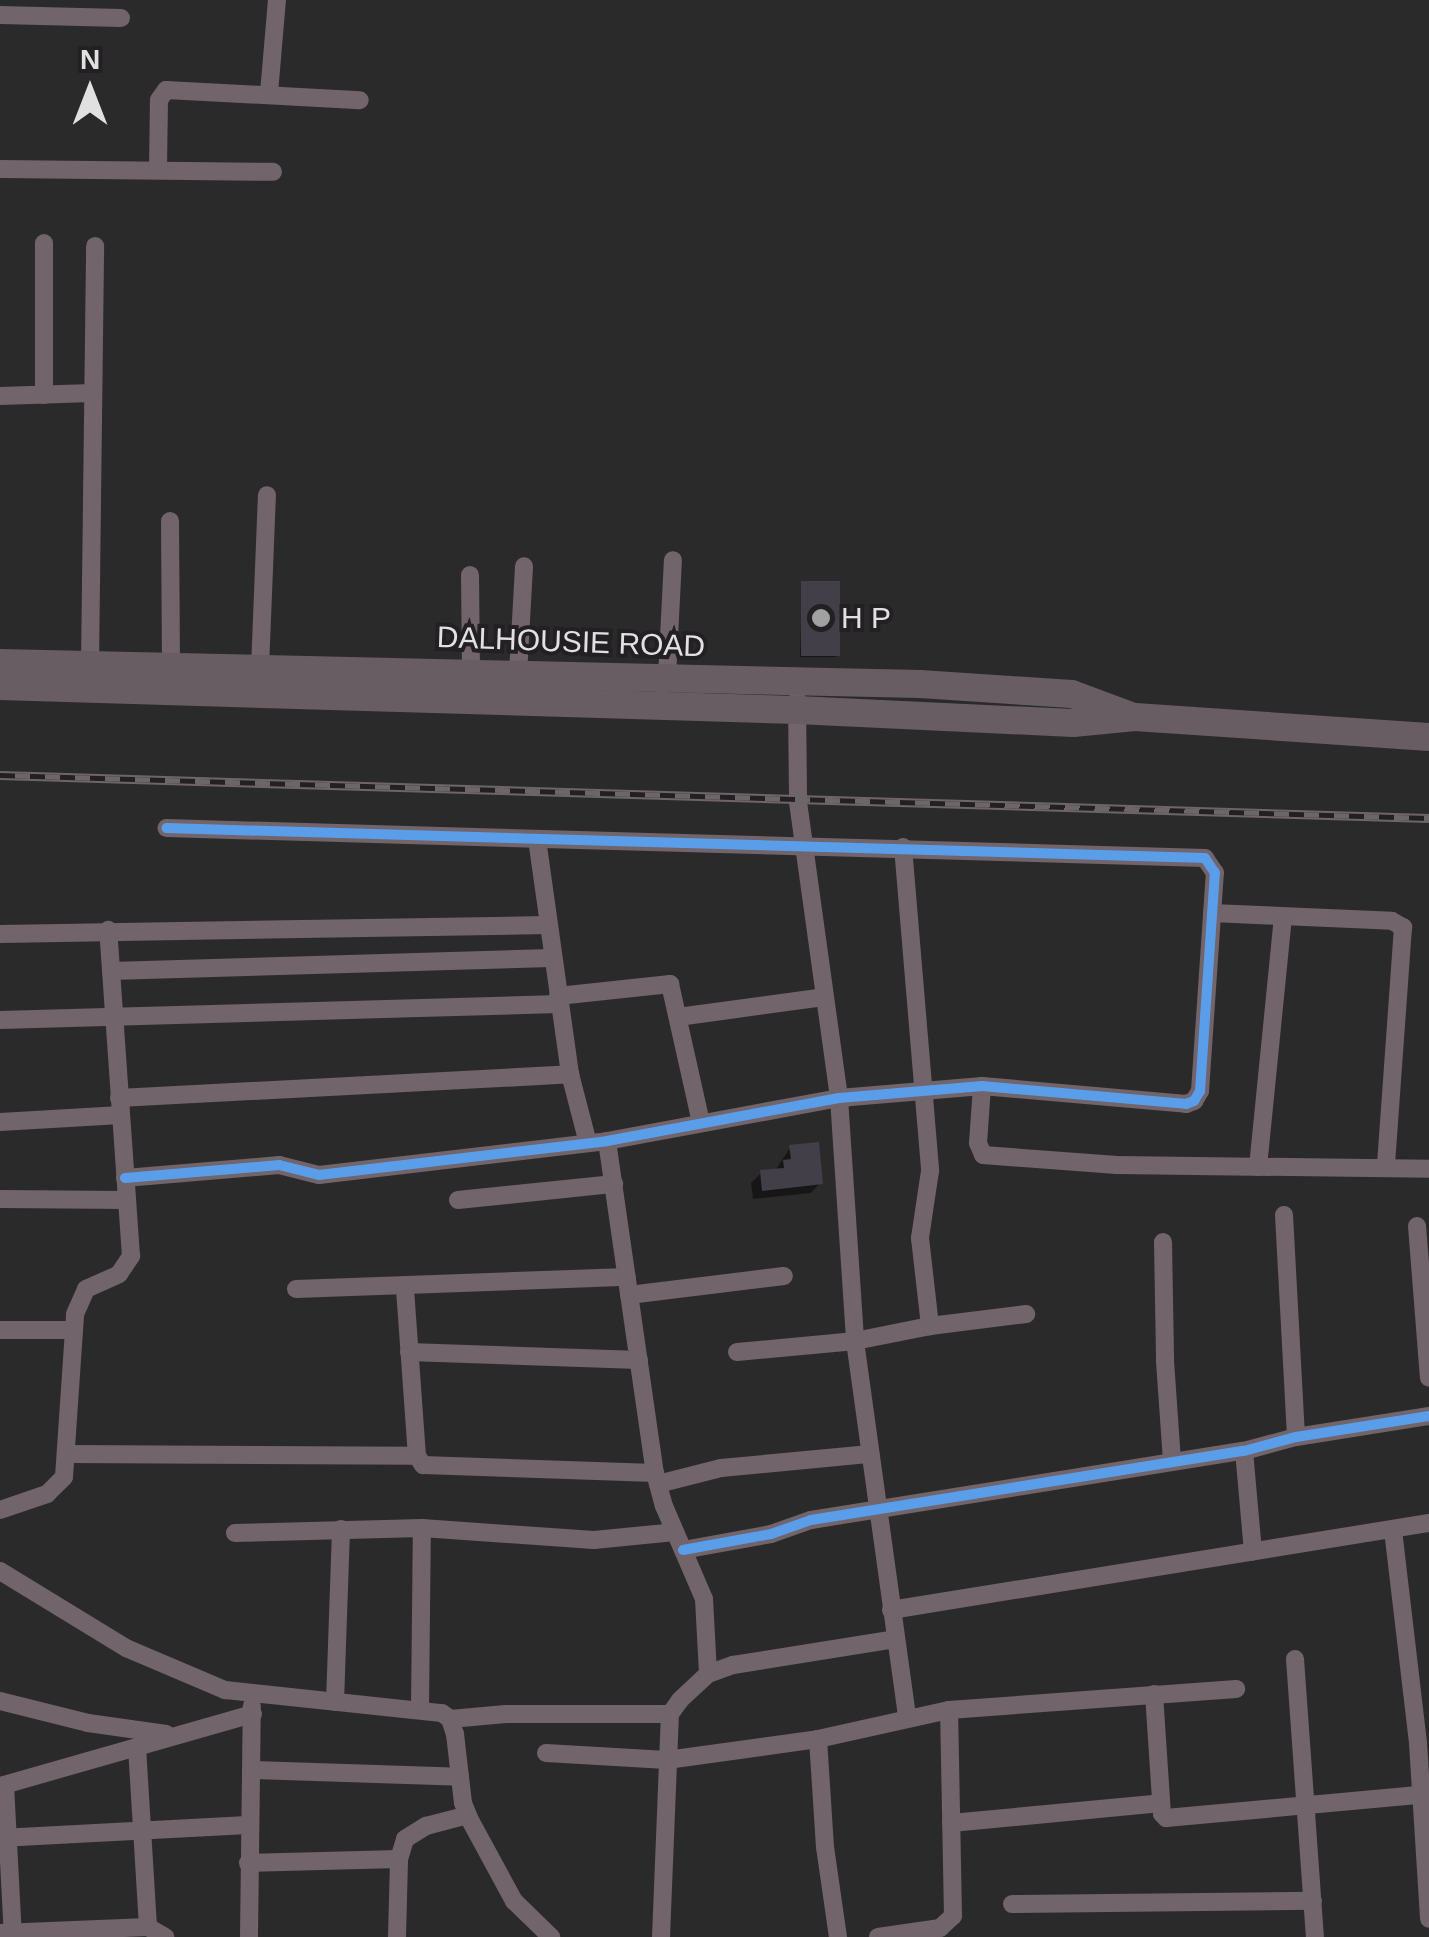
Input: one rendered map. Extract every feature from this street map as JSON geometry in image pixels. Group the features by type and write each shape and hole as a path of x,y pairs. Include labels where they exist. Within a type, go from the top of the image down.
{"street":[{"path":"270,93 277,0"},
{"path":"0,15 121,18"},
{"path":"158,170 162,91 360,100"},
{"path":"0,168 274,172"},
{"path":"44,243 44,394"},
{"path":"90,665 95,246"},
{"path":"0,396 92,393"},
{"path":"260,668 267,495"},
{"path":"170,521 171,680"},
{"path":"667,677 673,560"},
{"path":"518,674 524,566"},
{"path":"470,574 471,671"},
{"name":"DALHOUSIE ROAD","path":"0,663 90,665 171,680 260,668 667,677 797,696 1073,723 1135,717 1429,737"},
{"name":"DALHOUSIE ROAD","path":"0,686 171,680 797,696"},
{"path":"797,696 802,844 839,1098 856,1341 907,1718"},
{"path":"125,1178 279,1165 319,1176 598,1142 839,1098 982,1086 1186,1104 1194,1101 1200,1091 1214,867 1204,858 166,828"},
{"path":"536,839 570,1074 614,1184 656,1479 704,1599 708,1674"},
{"path":"903,847 930,1171 920,1238 930,1326"},
{"path":"1212,913 1392,921 1403,927 1386,1166"},
{"path":"1258,1167 1283,917"},
{"path":"0,934 547,925"},
{"path":"0,1510 57,1488 64,1477 74,1330 86,1289 128,1265 108,930"},
{"path":"110,971 551,958"},
{"path":"0,1020 558,1000 665,983 674,991 701,1123"},
{"path":"678,1017 824,997"},
{"path":"0,1122 120,1106 570,1074"},
{"path":"982,1086 978,1143 983,1155 1117,1164 1429,1169"},
{"path":"458,1200 614,1184"},
{"path":"0,1199 127,1200"},
{"path":"1284,1215 1296,1438"},
{"path":"1417,1226 1429,1378"},
{"path":"1163,1242 1172,1462"},
{"path":"296,1289 628,1286 784,1276"},
{"path":"405,1289 416,1456 427,1468 656,1479 721,1468 870,1454"},
{"path":"737,1352 856,1341 930,1326 1026,1314"},
{"path":"0,1330 74,1330"},
{"path":"409,1352 639,1360"},
{"path":"683,1550 876,1509 1244,1451 1296,1438 1429,1416"},
{"path":"1244,1451 1253,1552"},
{"path":"68,1454 416,1456"},
{"path":"891,1610 1429,1523"},
{"path":"235,1533 422,1528 578,1540 675,1532"},
{"path":"420,1707 422,1528"},
{"path":"335,1702 341,1529"},
{"path":"1393,1530 1420,1675 1429,1919"},
{"path":"0,1571 126,1648 252,1705"},
{"path":"662,1937 670,1714 708,1674 733,1665 896,1639"},
{"path":"1295,1659 1315,1937"},
{"path":"546,1753 666,1760 818,1739 948,1710 1236,1689"},
{"path":"1154,1694 1162,1814 1176,1819 1424,1794"},
{"path":"0,1701 118,1729 177,1735"},
{"path":"165,1937 148,1928 8,1934 2,1786 177,1735 252,1705 335,1702 420,1707 450,1719 506,1714 670,1714"},
{"path":"249,1937 252,1705"},
{"path":"878,1937 948,1924 953,1916 948,1710"},
{"path":"450,1719 468,1815 514,1901 552,1937"},
{"path":"818,1739 825,1848 838,1937"},
{"path":"137,1747 148,1928"},
{"path":"254,1770 460,1776"},
{"path":"951,1823 1161,1804"},
{"path":"397,1937 399,1859 413,1831 468,1815"},
{"path":"3,1838 248,1824"},
{"path":"248,1863 399,1859"},
{"path":"1012,1904 1312,1901"}],"building":[{"name":"H P","path":"801,581 840,581 840,656 801,656"},
{"path":"819,1142 823,1184 762,1191 760,1170 784,1168 783,1160 791,1159 789,1145"}],"railway":[{"path":"0,775 1429,818"}],"cycle path":[{"path":"125,1178 279,1165 319,1175 607,1141 839,1098 982,1086 1186,1104 1194,1101 1200,1091 1215,873 1205,858 166,828"},
{"path":"683,1550 771,1534 811,1520 1244,1451 1296,1437 1429,1416"}],"place":[{"name":"H P","path":"821,618"}]}
